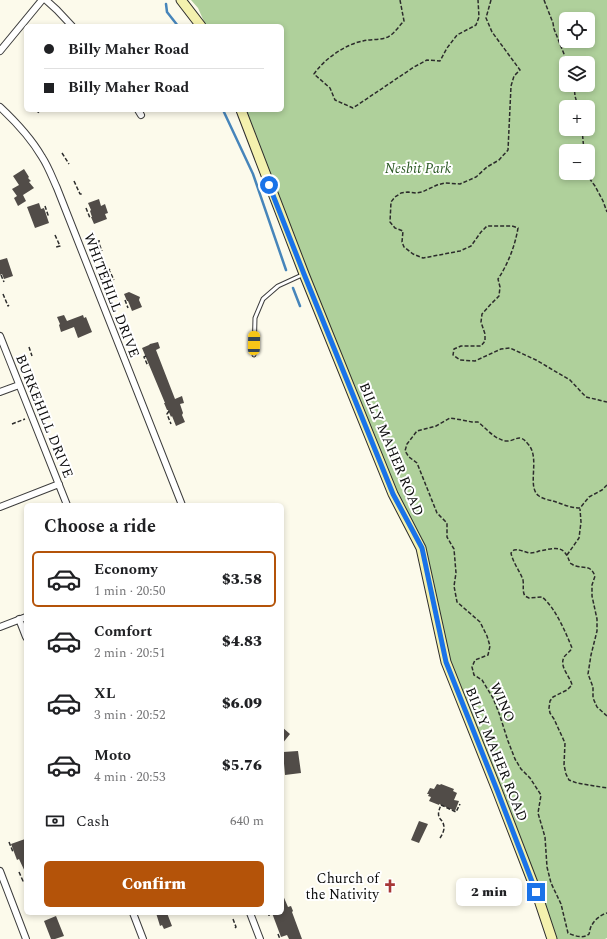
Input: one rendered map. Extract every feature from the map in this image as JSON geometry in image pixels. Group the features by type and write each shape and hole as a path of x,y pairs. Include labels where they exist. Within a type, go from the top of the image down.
{"main road":[{"path":"181,0 199,24"},
{"name":"BILLY MAHER ROAD","path":"242,112 304,274 393,494 422,548 446,662 497,790 536,892 552,939"}],"street":[{"path":"0,51 42,0"},
{"path":"46,0 70,24"},
{"name":"WHITEHILL DRIVE","path":"0,107 22,129 36,147 48,168 181,503"},
{"name":"BURKEHILL DRIVE","path":"0,336 67,503"},
{"path":"0,392 19,385"},
{"path":"0,507 59,484"},
{"path":"0,627 24,617"},
{"path":"19,619 24,632"},
{"path":"0,871 26,939"},
{"path":"134,915 143,939"},
{"path":"251,915 260,939"}],"lane":[{"path":"254,355 255,318 263,299 278,286 304,274"}],"path":[{"path":"400,0 404,21 391,35 348,46 318,68 314,74 330,88 335,100 352,108 427,60 440,61 447,48 457,35 476,25 479,17 478,0"},
{"path":"491,0 486,18 492,32 520,70 514,76 511,86 508,150 499,160 487,167 476,177 460,184 445,183 416,194 408,192 401,193 391,202 390,222 395,228 403,232 402,242 404,247 413,254 423,258 460,251 471,246 486,226 512,226 518,228 516,240 504,270 498,278 500,287 499,296 482,314 481,322 485,334 485,341 481,346 461,346 454,349 453,355 460,360 475,361 501,349 510,348 536,360 570,380 586,397 607,402"},
{"path":"544,0 564,56"},
{"path":"62,153 69,164"},
{"path":"591,180 603,201 607,212"},
{"path":"74,181 80,194 82,194"},
{"path":"45,206 48,215 46,216"},
{"path":"86,208 91,218"},
{"path":"55,235 60,246 56,248"},
{"path":"100,241 98,241 102,251"},
{"path":"110,269 109,270 114,280"},
{"path":"1,276 4,282"},
{"path":"3,294 8,306 9,305"},
{"path":"125,300 128,308"},
{"path":"29,347 32,356"},
{"path":"146,356 144,357 148,366"},
{"path":"169,411 167,414 171,424"},
{"name":"WINO","path":"580,508 574,508 539,496 534,491 533,452 530,445 524,439 517,438 507,441 496,438 478,422 450,418 436,426 416,431 407,444 405,451 409,457 417,463 438,513 447,523 447,537 454,549 456,573 454,586 457,602 480,622 490,646 488,655 475,660 472,667 474,674 482,680 493,698 515,759 521,769 530,778 540,795 538,813 545,837 547,867 551,883 561,904 568,933 583,938 589,933 592,924 607,913"},
{"path":"12,424 25,419"},
{"path":"567,555 579,538 581,522 580,508 590,497 602,490 607,485"},
{"path":"607,716 597,707 593,698 593,687 588,674 597,631 597,619 592,596 592,585 595,576 593,570 587,567 577,567 570,563 567,555 557,548 530,553 514,550 511,553 522,578 524,585 523,592 525,596 529,598 542,597 548,601 572,648 570,652 565,655 563,660 568,677 572,684 566,690 553,697 550,701 549,708 550,714 554,719 565,743 564,765 566,774 569,780 577,783 607,788"},
{"path":"440,838 444,827 438,816 438,811 441,805 456,812 460,804"},
{"path":"8,842 14,852"},
{"path":"19,872 22,881 24,880"},
{"path":"232,919 236,927 235,928"},
{"path":"278,934 280,939"}],"green space":[{"name":"Nesbit Park","path":"191,0 607,0 607,938 605,939 551,939 444,652 424,556 337,369 240,112 284,112 284,24 205,24 198,8"}],"building":[{"path":"24,169 31,181 29,182 34,188 23,195 26,201 18,206 14,198 17,196 12,189 19,185 13,176"},
{"path":"99,199 101,206 105,204 108,213 105,214 107,219 94,224 88,203"},
{"path":"39,203 41,209 44,208 49,223 35,228 27,207"},
{"path":"7,258 13,276 4,279 2,274 0,275 0,260"},
{"path":"129,292 140,297 139,300 142,307 132,311 124,294"},
{"path":"64,315 67,321 83,315 84,318 86,317 92,332 78,338 74,327 61,332 57,317"},
{"path":"158,342 160,348 156,350 175,399 182,396 184,403 180,404 185,422 176,426 172,416 171,417 167,410 142,348"},
{"path":"284,729 290,734 284,742"},
{"path":"298,751 301,773 285,775 284,752"},
{"path":"437,784 454,789 453,791 457,793 454,800 459,801 455,811 429,801 431,797 427,794 430,788 434,789"},
{"path":"419,821 428,824 419,843 411,840"},
{"path":"24,839 24,870 19,859 17,860 11,844"},
{"path":"284,898 288,907 291,906 302,939 289,939 287,935 281,937 273,915 284,915"},
{"path":"157,915 168,915 172,926 164,929 162,925 160,926"},
{"path":"56,916 64,936 51,939 44,921"}],"waterway":[{"path":"166,4 167,12 176,24"},
{"path":"224,112 253,174 286,270"},
{"path":"293,288 300,306"}],"place":[{"name":"Church of the Nativity","path":"390,886"}],"route":[{"path":"269,185 393,494 422,548 446,662 536,892"}]}
